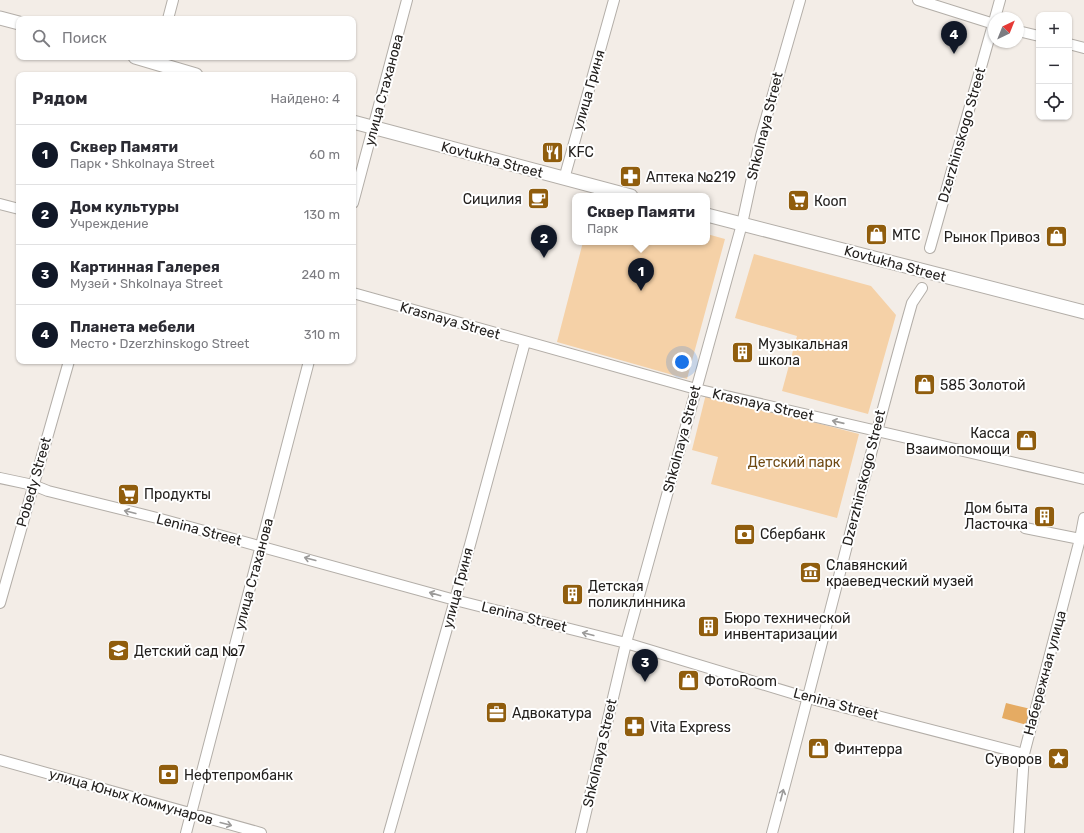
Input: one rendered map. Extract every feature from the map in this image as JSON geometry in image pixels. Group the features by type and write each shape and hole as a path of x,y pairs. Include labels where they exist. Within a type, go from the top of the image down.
{"main road":[{"path":"0,18 16,22"},
{"path":"158,60 188,72"},
{"name":"Kovtukha Street","path":"356,123 619,193"},
{"name":"Kovtukha Street","path":"710,216 1084,312"}],"street":[{"path":"169,16 173,0"},
{"name":"улица Стаханова","path":"356,191 407,0"},
{"name":"улица Гриня","path":"564,179 614,0"},
{"name":"Shkolnaya Street","path":"581,833 626,644 742,224 761,136 800,0"},
{"path":"918,0 988,20"},
{"name":"Dzerzhinskogo Street","path":"997,12 1000,0"},
{"path":"1024,32 1036,35"},
{"name":"Dzerzhinskogo Street","path":"930,248 988,43"},
{"path":"1072,45 1084,48"},
{"path":"0,204 16,208"},
{"name":"Dzerzhinskogo Street","path":"772,833 876,431 912,303 922,288"},
{"name":"Krasnaya Street","path":"356,294 696,389 1084,479"},
{"name":"улица Гриня","path":"389,833 455,600 525,342"},
{"name":"Pobedy Street","path":"0,603 68,364"},
{"name":"улица Стаханова","path":"186,833 308,364"},
{"name":"Lenina Street","path":"0,478 261,546 455,600 626,644 808,698 1024,754"},
{"name":"Набережная улица","path":"1019,833 1024,754 1084,518"},
{"path":"1026,528 1080,538"},
{"name":"улица Юных Коммунаров","path":"0,760 261,833"}],"green space":[{"path":"710,235 725,239 687,379 557,342 582,245 710,245"},
{"path":"754,254 871,286 896,315 868,414 782,391 797,336 735,318"},
{"name":"Детский парк","path":"706,394 859,434 837,518 711,484 718,457 692,450"}],"shaded area":[{"path":"1006,703 1031,709 1027,725 1002,718"}],"place":[{"name":"Планета мебели","path":"954,54"},
{"name":"KFC","path":"553,152"},
{"name":"Аптека №219","path":"631,177"},
{"name":"Сицилия","path":"538,199"},
{"name":"Кооп","path":"799,201"},
{"name":"МТС","path":"877,235"},
{"name":"Рынок Привоз","path":"1056,237"},
{"name":"Дом культуры","path":"544,258"},
{"name":"Сквер Памяти","path":"641,291"},
{"name":"Музыкальная школа","path":"743,352"},
{"name":"585 Золотой","path":"924,385"},
{"name":"Касса Взаимопомощи","path":"1026,441"},
{"name":"Продукты","path":"128,494"},
{"name":"Дом быта Ласточка","path":"1044,516"},
{"name":"Сбербанк","path":"745,534"},
{"name":"Славянский краеведческий музей","path":"811,573"},
{"name":"Детская поликлинника","path":"572,594"},
{"name":"Бюро технической инвентаризации","path":"709,626"},
{"name":"Детский сад №7","path":"119,651"},
{"name":"ФотоRoom","path":"689,681"},
{"name":"Картинная Галерея","path":"645,682"},
{"name":"Адвокатура","path":"496,713"},
{"name":"Vita Express","path":"634,727"},
{"name":"Финтерра","path":"819,749"},
{"name":"Суворов","path":"1058,759"},
{"name":"Нефтепромбанк","path":"168,775"}]}
